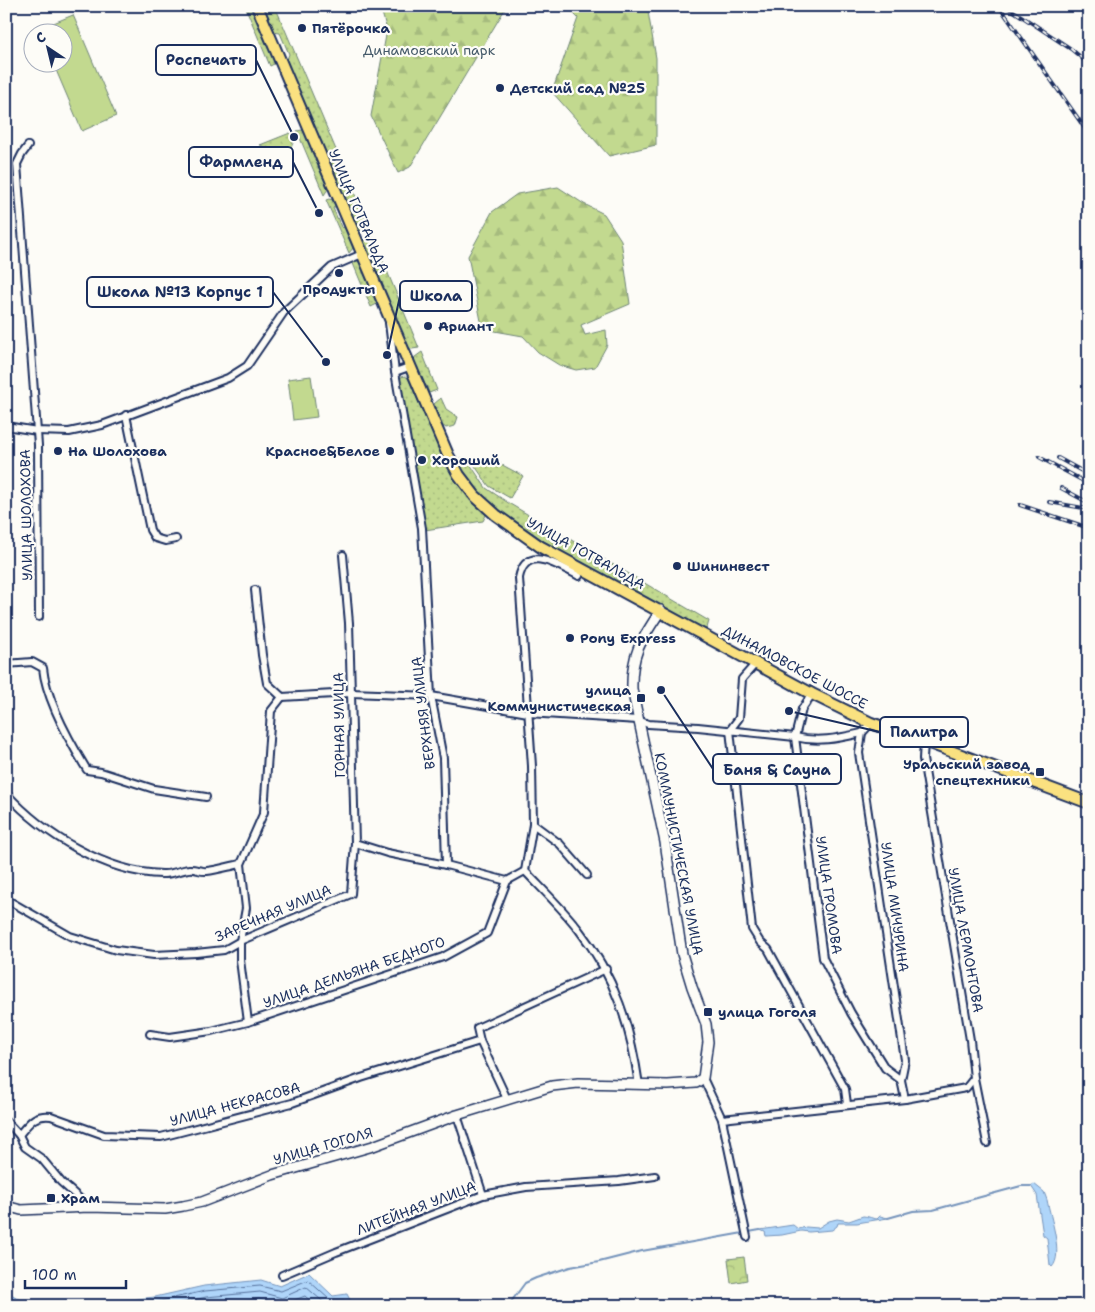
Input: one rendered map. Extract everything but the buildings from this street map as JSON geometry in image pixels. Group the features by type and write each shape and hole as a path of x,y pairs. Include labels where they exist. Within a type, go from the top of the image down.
{"main road":[{"name":"УЛИЦА ГОТВАЛЬДА","path":"257,6 448,456 459,475 475,496 496,515 541,547 661,610"},
{"name":"ДИНАМОВСКОЕ ШОССЕ","path":"661,610 812,694 871,722 924,740 1089,803"}],"street":[{"name":"УЛИЦА ШОЛОХОВА","path":"28,146 17,164 37,430 39,617"},
{"path":"6,426 69,432 102,425 228,378 247,366 284,312 327,271 362,254"},
{"name":"ВЕРХНЯЯ УЛИЦА","path":"388,316 395,372 422,528 431,696 443,758 446,865"},
{"path":"395,372 410,367"},
{"path":"126,415 150,530 155,538 165,541 176,539"},
{"name":"ГОРНАЯ УЛИЦА","path":"342,555 349,623 355,843 350,894"},
{"path":"525,871 533,824 532,766 519,578 521,568 527,561 537,558 579,576"},
{"path":"255,590 267,683 282,698"},
{"name":"КОММУНИСТИЧЕСКАЯ УЛИЦА","path":"661,610 640,644 634,658 631,670 632,689 665,842 682,954 706,1024 708,1042 703,1078"},
{"path":"6,664 32,662 43,668 54,707 71,744 86,770 102,772 154,789 206,797"},
{"path":"757,662 742,680 739,718 730,730 752,929 760,942 768,949 844,1089 847,1104"},
{"path":"248,1022 240,960 240,941 246,908 241,864 264,812 271,711 282,698 351,693 431,696 528,712 638,720 648,724 730,730 824,741 862,733 871,722"},
{"name":"УЛИЦА ГРОМОВА","path":"812,694 802,709 795,737 823,958 851,1013 885,1068 901,1080"},
{"name":"УЛИЦА МИЧУРИНА","path":"862,733 859,753 905,1060 901,1080 905,1099"},
{"name":"УЛИЦА ЛЕРМОНТОВА","path":"924,740 923,759 970,1040 974,1078 987,1142"},
{"path":"6,793 42,826 80,850 108,863 139,871 164,874 190,869 206,872 241,864"},
{"path":"533,824 560,844 587,875"},
{"path":"355,843 387,853 446,865 507,881 525,871"},
{"path":"525,871 579,929 606,969 628,1028 635,1053 639,1085"},
{"name":"УЛИЦА ДЕМЬЯНА БЕДНОГО","path":"150,1034 170,1037 211,1031 248,1022 443,957 487,933 507,881"},
{"name":"ЗАРЕЧНАЯ УЛИЦА","path":"6,899 70,936 116,950 154,955 196,954 224,950 240,941 350,894"},
{"path":"507,1099 480,1041 477,1028 606,969"},
{"name":"УЛИЦА НЕКРАСОВА","path":"18,1135 36,1118 43,1115 51,1116 104,1136 161,1137 293,1102 361,1078 480,1041"},
{"path":"703,1078 722,1119 747,1237"},
{"name":"УЛИЦА ГОГОЛЯ","path":"6,1206 21,1210 88,1207 165,1209 202,1202 272,1175 373,1146 457,1115 552,1086 578,1083 687,1084 696,1083 703,1078"},
{"path":"722,1119 905,1099 966,1088 974,1078"},
{"path":"457,1115 482,1195"},
{"path":"6,1122 18,1135 25,1147 42,1159 61,1182 88,1207"},
{"name":"ЛИТЕЙНАЯ УЛИЦА","path":"282,1275 482,1195 526,1187 619,1181 655,1176"}],"green space":[{"path":"245,6 252,6 276,63 270,66"},
{"path":"262,6 275,6 370,230 362,231 357,229 286,62 289,54 280,33 273,32"},
{"name":"Динамовский парк","path":"380,6 509,6 505,9 410,167 398,173 371,116 387,30"},
{"path":"566,6 647,6 656,58 656,145 609,156 552,92 578,18"},
{"path":"73,15 116,116 82,131 57,72 72,72 72,22 56,22"},
{"path":"297,131 305,131 327,185 328,189 324,195"},
{"path":"290,133 294,141 287,156 260,145"},
{"path":"558,187 604,214 621,240 630,304 581,325 585,335 606,330 607,345 595,367 576,370 559,365 538,352 523,336 495,331 481,321 468,256 492,212 517,194"},
{"path":"326,200 333,200 336,206 333,208 341,227 346,228 354,247 349,253"},
{"path":"372,235 419,348 412,349 407,347 363,244 365,239"},
{"path":"355,259 361,264 377,304 371,307 352,261"},
{"path":"422,352 437,390 429,393 426,385 422,383 413,362 415,357"},
{"path":"311,376 317,417 293,420 288,379"},
{"path":"405,376 408,378 454,478 486,515 483,521 425,530 400,381 401,377"},
{"path":"441,398 446,409 458,417 455,426 446,428 439,423 434,404"},
{"path":"466,458 486,488 709,621 707,628 704,630 528,532 481,495 461,471 458,460"},
{"path":"470,459 493,460 523,476 510,498 489,486"},
{"path":"744,1257 747,1280 731,1283 728,1259"}],"water":[{"path":"1034,1184 1044,1192 1053,1225 1057,1254 1052,1267 1050,1265 1047,1238 1043,1235 1037,1195 1031,1186"},
{"path":"863,1216 877,1219 880,1216 888,1218 857,1223 838,1223 832,1230 801,1231 782,1235 766,1236 765,1232 760,1230 793,1225 798,1229 806,1227 818,1228 829,1221 837,1219 849,1221"},
{"path":"309,1273 333,1296 347,1294 353,1306 6,1306 6,1291 21,1300 102,1303 155,1297 204,1286 261,1280 280,1286"}],"waterway":[{"path":"888,1218 913,1211 933,1210 1021,1186 1031,1186"},
{"path":"508,1306 525,1283 570,1267 642,1251 760,1230"}],"railway":[{"path":"999,6 1089,134"},
{"path":"1006,6 1071,49 1089,64"},
{"path":"1039,457 1089,484"},
{"path":"1058,458 1089,475"},
{"path":"1061,488 1089,503"},
{"path":"1049,502 1089,509"},
{"path":"1020,505 1089,528"}],"place":[{"name":"Пятёрочка","path":"302,28"},
{"name":"Детский сад №25","path":"500,88"},
{"name":"Роспечать","path":"294,137"},
{"name":"Фармленд","path":"319,213"},
{"name":"Продукты","path":"339,273"},
{"name":"Ариант","path":"428,326"},
{"name":"Школа","path":"387,355"},
{"name":"Школа №13 Корпус 1","path":"326,362"},
{"name":"На Шолохова","path":"58,451"},
{"name":"Красное&Белое","path":"390,451"},
{"name":"Хороший","path":"422,460"},
{"name":"Шининвест","path":"677,566"},
{"name":"Pony Express","path":"570,638"},
{"name":"Баня & Сауна","path":"661,690"},
{"name":"улица Коммунистическая","path":"641,698"},
{"name":"Палитра","path":"789,711"},
{"name":"Уральский завод спецтехники","path":"1040,772"},
{"name":"улица Гоголя","path":"708,1012"},
{"name":"Храм","path":"51,1198"}]}
